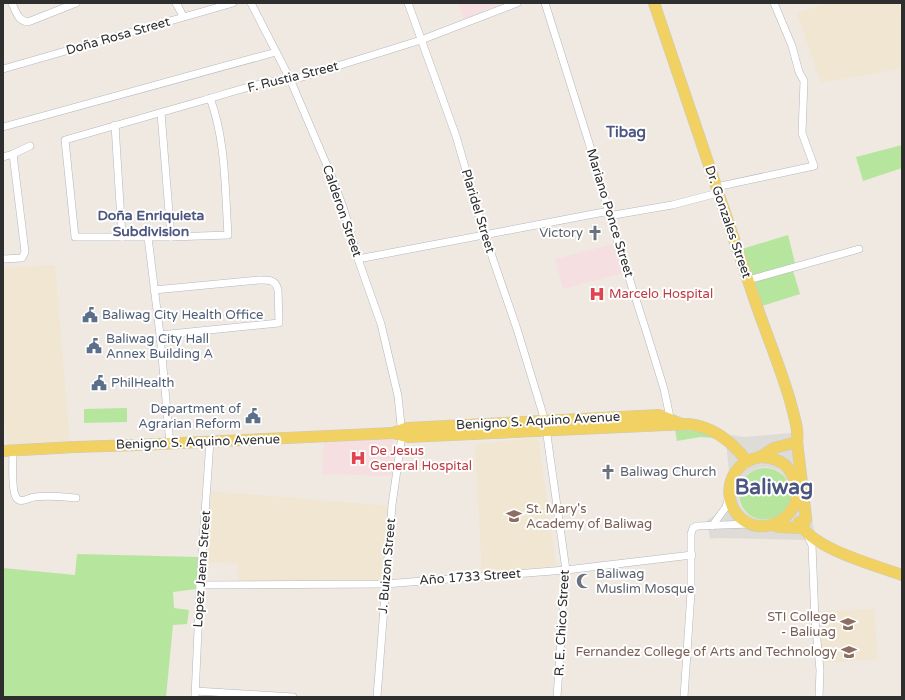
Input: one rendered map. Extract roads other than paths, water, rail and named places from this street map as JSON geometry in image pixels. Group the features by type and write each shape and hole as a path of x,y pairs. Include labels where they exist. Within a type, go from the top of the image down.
{"main road":[{"name":"Dr. Gonzales Street","path":"654,3 788,394 798,432 797,442 806,519 802,528"},
{"name":"Benigno S. Aquino Avenue","path":"8,451 399,432 408,437 546,425 675,422 697,425 714,431 737,447 747,461"},
{"path":"796,500 795,506 781,521 772,525 762,526 752,524 738,515 729,497 730,486 734,474 747,461 760,457 774,448 797,442"},
{"path":"760,457 776,459 788,468 793,478 798,519 802,528 812,538 850,557 902,574"},
{"path":"772,525 779,527 802,528"}],"street":[{"path":"12,3 19,18 23,22 28,22 76,3"},
{"path":"176,3 184,16"},
{"name":"Doña Rosa Street","path":"3,69 233,3"},
{"name":"Calderon Street","path":"251,3 290,79 331,175 344,210 358,259 381,324 398,396 399,432"},
{"name":"Plaridel Street","path":"408,3 456,136 485,236 518,329 546,425"},
{"name":"F. Rustia Street","path":"122,237 76,237 66,140 210,98 280,80 299,78 421,40 517,3"},
{"name":"Mariano Ponce Street","path":"545,3 609,214 675,422"},
{"path":"358,259 485,236 604,212 614,215 672,205 717,190 814,166 802,133 804,81 799,72 792,46 774,3"},
{"path":"3,127 276,52"},
{"path":"115,125 122,237 228,235 223,164 217,119 210,98"},
{"path":"161,113 171,237"},
{"path":"3,157 30,146"},
{"path":"3,259 22,258 25,252 13,154"},
{"path":"148,237 160,335 170,444"},
{"path":"748,280 859,249"},
{"path":"154,290 259,280 275,282 278,290 279,323 160,335"},
{"name":"R. E. Chico Street","path":"546,425 566,570 557,697"},
{"name":"J. Buizon Street","path":"377,697 385,584 399,432"},
{"name":"Lopez Jaena Street","path":"195,694 200,585 210,441"},
{"path":"8,451 14,489 16,497 20,501 33,497 44,496 76,498"},
{"path":"712,526 726,507 729,497"},
{"path":"684,697 691,592 691,534 693,528 698,526 752,524"},
{"path":"802,528 812,545 815,620 820,670 819,697"},
{"name":"Año 1733 Street","path":"200,585 385,584 566,570 692,555"},
{"path":"195,694 293,697"}],"place":[{"name":"Victory","path":"595,233"},
{"name":"Marcelo Hospital","path":"597,294"},
{"name":"Baliwag City Health Office","path":"90,315"},
{"name":"Baliwag City Hall Annex Building A","path":"94,346"},
{"name":"PhilHealth","path":"99,383"},
{"name":"Department of Agrarian Reform","path":"253,416"},
{"name":"De Jesus General Hospital","path":"358,458"},
{"name":"Baliwag Church","path":"608,472"},
{"name":"St. Mary's Academy of Baliwag","path":"514,516"},
{"name":"Baliwag Muslim Mosque","path":"584,581"},
{"name":"STI College - Baliuag","path":"848,624"},
{"name":"Fernandez College of Arts and Technology","path":"849,652"}],"district":[{"name":"Tibag","path":"626,132"},
{"name":"Doña Enriquieta Subdivision","path":"151,224"},
{"name":"Baliwag","path":"774,487"}]}
